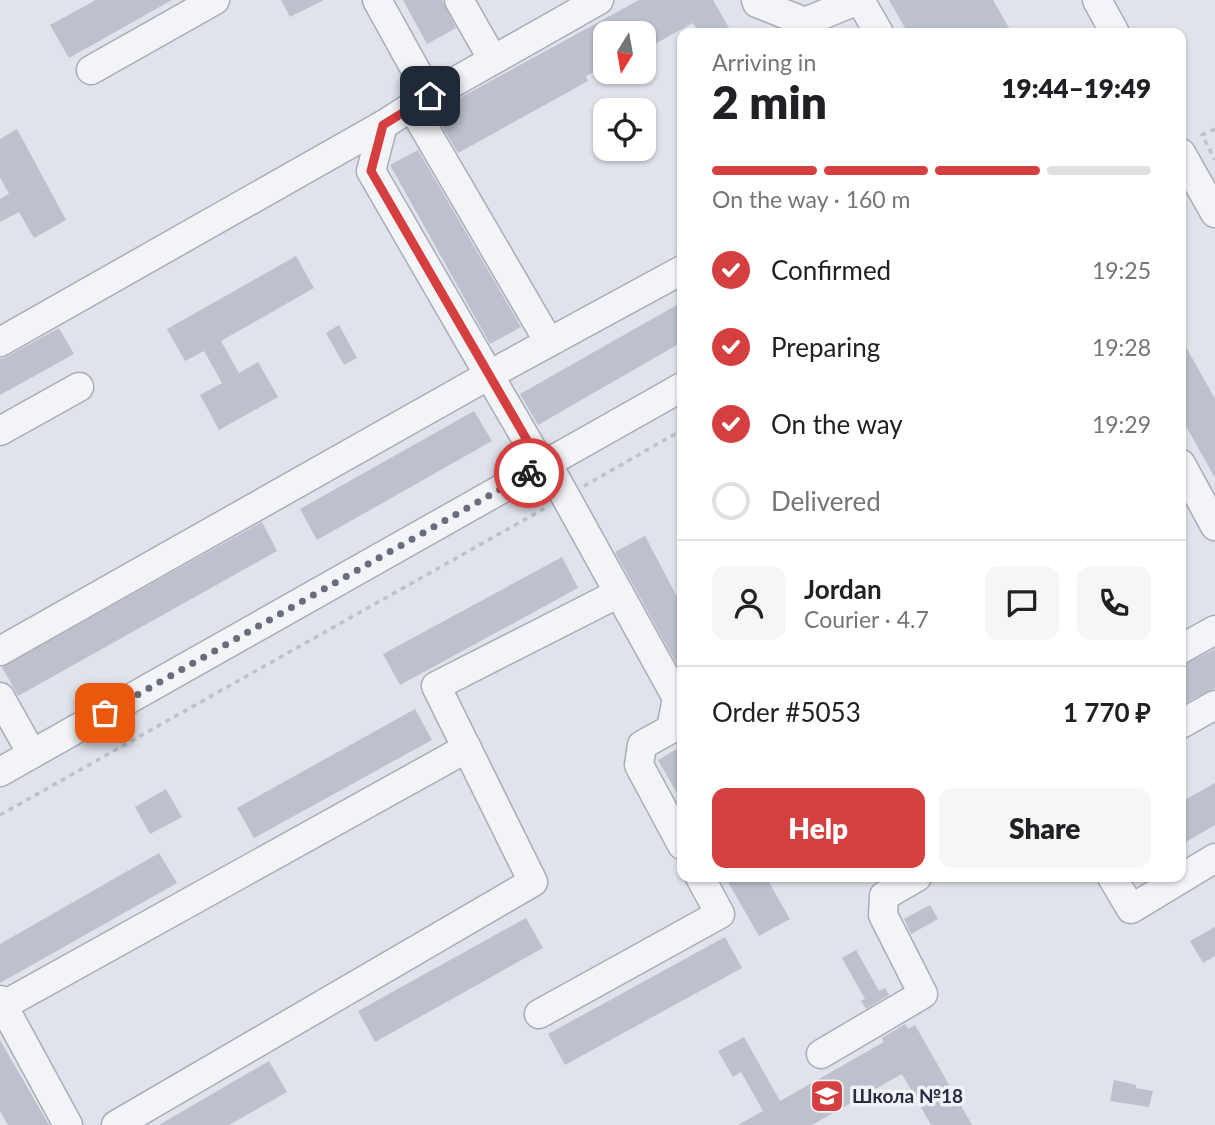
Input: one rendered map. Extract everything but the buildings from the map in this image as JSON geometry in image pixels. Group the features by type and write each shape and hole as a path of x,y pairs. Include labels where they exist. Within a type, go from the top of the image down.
{"street":[{"path":"91,70 215,0"},
{"path":"377,0 421,102 550,342"},
{"path":"459,0 493,60"},
{"path":"0,342 599,0"},
{"path":"756,0 805,22 859,0 876,28"},
{"path":"1097,0 1112,28"},
{"path":"383,125 371,171 489,375 566,496 677,698 671,729 642,745 639,765 677,836"},
{"path":"1186,162 1215,213"},
{"path":"0,651 489,375 677,273"},
{"path":"0,431 79,387"},
{"path":"0,772 677,390"},
{"path":"1186,473 1215,526"},
{"path":"116,1125 533,882 436,687 619,593"},
{"path":"1186,646 1215,630"},
{"path":"0,696 32,754"},
{"path":"1186,721 1215,705"},
{"path":"68,1125 2,1002 467,748"},
{"path":"1186,876 1215,858"},
{"path":"539,1014 720,914 703,882"},
{"path":"821,1054 923,994 883,915 884,896 908,882"},
{"path":"1115,882 1131,909 1175,882"}],"path":[{"path":"1215,129 1202,135 1215,160"},
{"path":"0,815 677,433"}],"way so far":[{"path":"105,713 529,473"}],"place":[{"name":"Школа №18","path":"827,1096"}],"route":[{"path":"430,96 383,125 371,171 542,466 529,473"}]}
